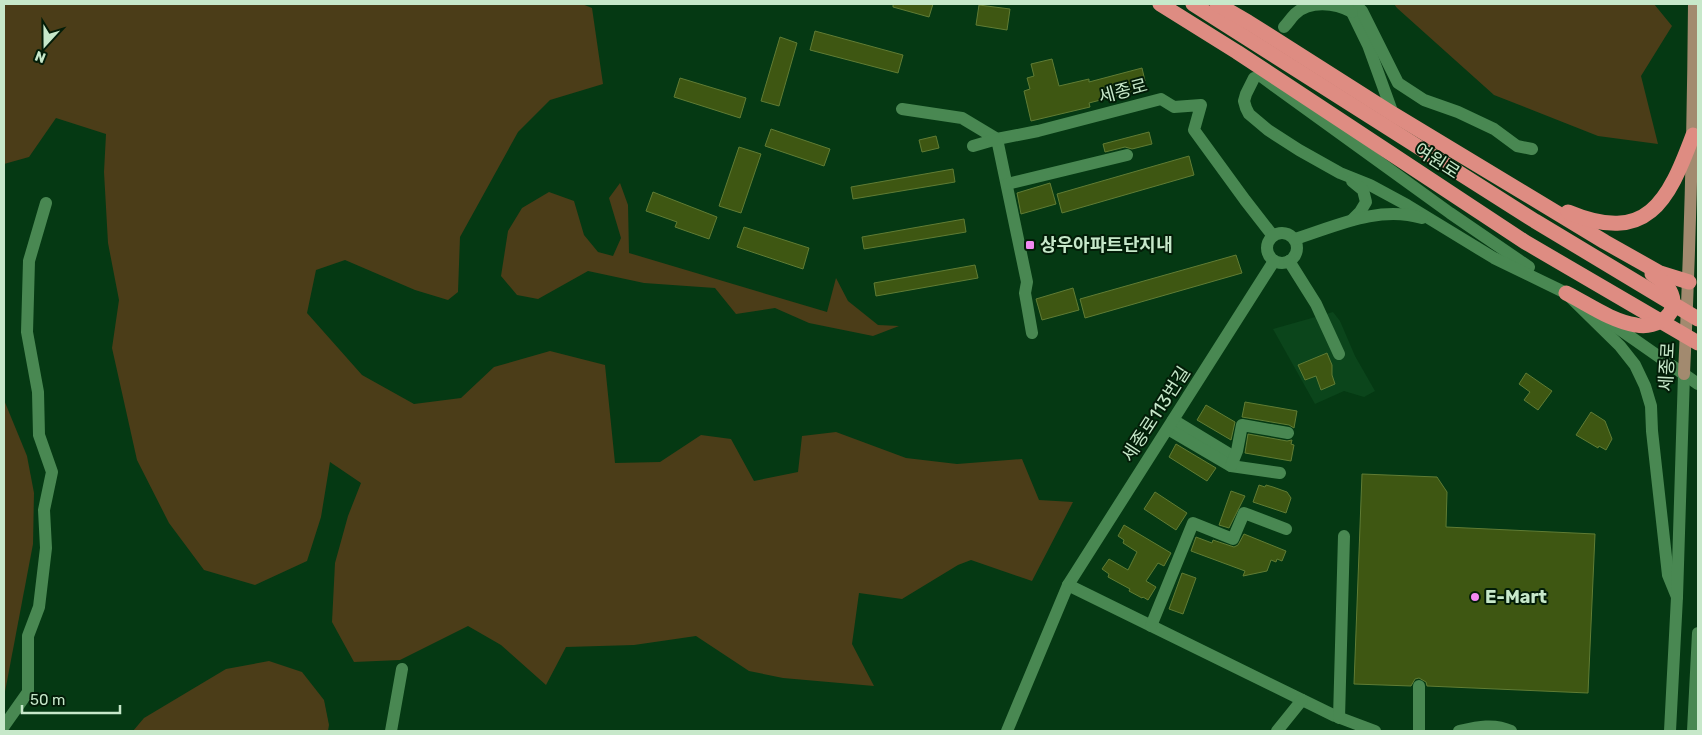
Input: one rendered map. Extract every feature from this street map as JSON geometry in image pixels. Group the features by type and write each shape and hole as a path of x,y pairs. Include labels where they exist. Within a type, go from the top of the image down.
{"highway":[{"name":"여원로","path":"1160,4 1237,52 1525,242 1698,343"},
{"name":"여원로","path":"1193,4 1535,221 1698,319"},
{"path":"1217,4 1393,114 1605,242 1660,273 1694,283"},
{"path":"1526,195 1578,216 1600,222 1620,223 1645,217 1657,207 1680,169 1693,135"},
{"path":"1566,293 1620,321 1637,326 1655,324 1664,319 1670,312 1673,302 1670,291 1656,277 1605,242"}],"main road":[{"name":"세종로","path":"1684,374 1694,283 1694,4"}],"street":[{"path":"1284,27 1298,8 1313,4 1352,6 1362,11 1398,83 1424,100 1458,112 1494,129 1517,146 1532,149"},
{"path":"1352,6 1393,114"},
{"path":"1237,52 1251,68 1450,214 1698,384"},
{"path":"1254,78 1244,101 1249,114 1268,130 1340,173 1363,190 1366,202 1352,220"},
{"name":"세종로","path":"997,139 1161,99 1174,107 1202,105 1194,130 1239,193 1273,236"},
{"path":"902,108 962,118 997,139 1027,282 1024,293 1032,333"},
{"path":"973,146 997,139"},
{"path":"1007,184 1127,155"},
{"path":"1340,173 1370,185 1494,258 1566,293 1620,346 1634,365 1645,386 1651,406 1652,431 1668,575 1677,597"},
{"path":"4,726 28,692 28,636 39,607 46,548 44,510 52,472 39,435 38,392 27,332 29,261 46,203"},
{"path":"1295,239 1352,220 1386,214 1412,215 1439,224"},
{"path":"1277,233 1287,233 1295,239 1297,244 1296,254 1289,261 1284,263 1274,261 1268,254 1269,239 1277,233"},
{"name":"세종로113번길","path":"1007,731 1068,585 1274,261"},
{"path":"1289,261 1316,304 1339,354"},
{"name":"세종로","path":"1670,731 1677,597 1684,374"},
{"path":"1171,424 1233,461 1280,472"},
{"path":"1233,461 1242,425 1288,433"},
{"path":"1151,626 1193,523 1233,539 1244,513 1286,530"},
{"path":"1339,718 1344,536"},
{"path":"1068,585 1339,718 1374,731"},
{"path":"1692,731 1698,633"},
{"path":"391,731 402,669"},
{"path":"1419,686 1419,731"},
{"path":"1277,731 1302,700"},
{"path":"1459,731 1482,726 1501,726 1511,731"}],"shaded area":[{"path":"4,4 582,4 592,8 603,84 550,100 518,132 460,237 458,292 448,300 415,290 345,260 316,270 307,313 362,375 414,404 461,398 494,367 550,351 605,365 615,463 660,462 701,435 731,439 754,481 798,472 802,436 836,432 906,458 957,464 1022,459 1039,500 1073,502 1032,581 971,560 958,565 902,599 859,593 852,644 874,686 783,678 749,671 696,636 634,645 566,647 546,685 501,645 468,626 400,660 354,662 332,622 335,563 348,516 361,483 330,462 321,517 307,561 255,585 204,570 169,523 137,460 112,348 119,300 108,243 104,172 106,134 56,118 29,157 4,164"},
{"path":"1394,4 1654,4 1672,26 1641,76 1658,144 1598,136 1494,95"},
{"path":"620,183 628,205 629,253 827,312 836,278 848,301 878,325 899,326 873,336 809,323 775,308 736,314 715,288 644,283 588,271 538,299 517,295 501,276 508,231 522,208 549,192 574,201 584,235 598,252 613,256 621,238 609,198"},
{"path":"1333,312 1340,321 1355,356 1375,391 1364,397 1344,391 1315,404 1273,329"},
{"path":"4,400 27,456 34,493 33,544 4,697"},
{"path":"269,661 302,672 324,700 329,725 328,731 133,731 144,718 226,669"}],"building":[{"path":"893,4 933,4 929,17 893,7"},
{"path":"979,5 1010,9 1007,30 976,25"},
{"path":"815,31 903,55 898,73 810,50"},
{"path":"780,37 797,43 779,106 761,101"},
{"path":"1052,59 1059,86 1089,79 1089,82 1142,68 1145,81 1137,84 1139,90 1089,103 1090,107 1031,121 1024,91 1030,89 1027,78 1034,76 1031,64"},
{"path":"680,78 746,98 740,118 674,97"},
{"path":"771,129 830,149 824,166 765,146"},
{"path":"1149,132 1152,144 1132,149 1125,147 1105,152 1103,144"},
{"path":"936,136 939,148 922,152 919,140"},
{"path":"739,147 761,154 741,213 719,206"},
{"path":"1189,156 1194,175 1062,213 1057,194"},
{"path":"953,169 955,182 853,199 851,187"},
{"path":"1050,183 1056,204 1021,214 1017,193"},
{"path":"653,192 717,217 709,239 675,227 677,222 646,211"},
{"path":"964,219 966,232 864,249 862,237"},
{"path":"744,227 809,248 803,269 737,247"},
{"path":"1236,255 1242,273 1085,318 1080,299"},
{"path":"975,265 978,278 876,296 874,283"},
{"path":"1073,288 1079,310 1042,320 1036,299"},
{"path":"1327,353 1332,365 1332,375 1335,384 1321,390 1316,376 1305,380 1298,365"},
{"path":"1526,373 1552,391 1538,410 1524,400 1530,392 1519,384"},
{"path":"1245,402 1297,411 1294,428 1289,425 1242,417"},
{"path":"1206,405 1235,422 1231,440 1197,420"},
{"path":"1591,412 1605,421 1612,439 1606,450 1599,446 1598,448 1576,435"},
{"path":"1248,434 1287,441 1292,440 1291,444 1294,445 1291,461 1245,453"},
{"path":"1176,444 1216,468 1207,481 1169,457"},
{"name":"E-Mart","path":"1362,474 1437,477 1447,492 1446,527 1595,534 1588,693 1427,686 1426,682 1419,678 1415,679 1411,686 1354,684"},
{"path":"1259,485 1265,487 1266,485 1287,492 1291,498 1286,513 1253,502"},
{"path":"1231,491 1245,496 1229,528 1219,525"},
{"path":"1155,492 1187,513 1176,530 1144,509"},
{"path":"1124,525 1171,553 1164,566 1158,563 1146,581 1156,587 1148,600 1129,591 1130,589 1108,577 1109,574 1102,569 1109,559 1128,570 1137,552 1123,543 1124,540 1118,536"},
{"path":"1244,534 1286,551 1282,561 1277,559 1276,562 1271,560 1267,571 1243,576 1245,571 1191,551 1196,537 1212,543 1213,540 1234,547 1238,545"},
{"path":"1182,573 1196,578 1183,614 1169,609"}],"place":[{"name":"상우아파트단지내","path":"1030,245"},
{"name":"E-Mart","path":"1475,597"}]}
